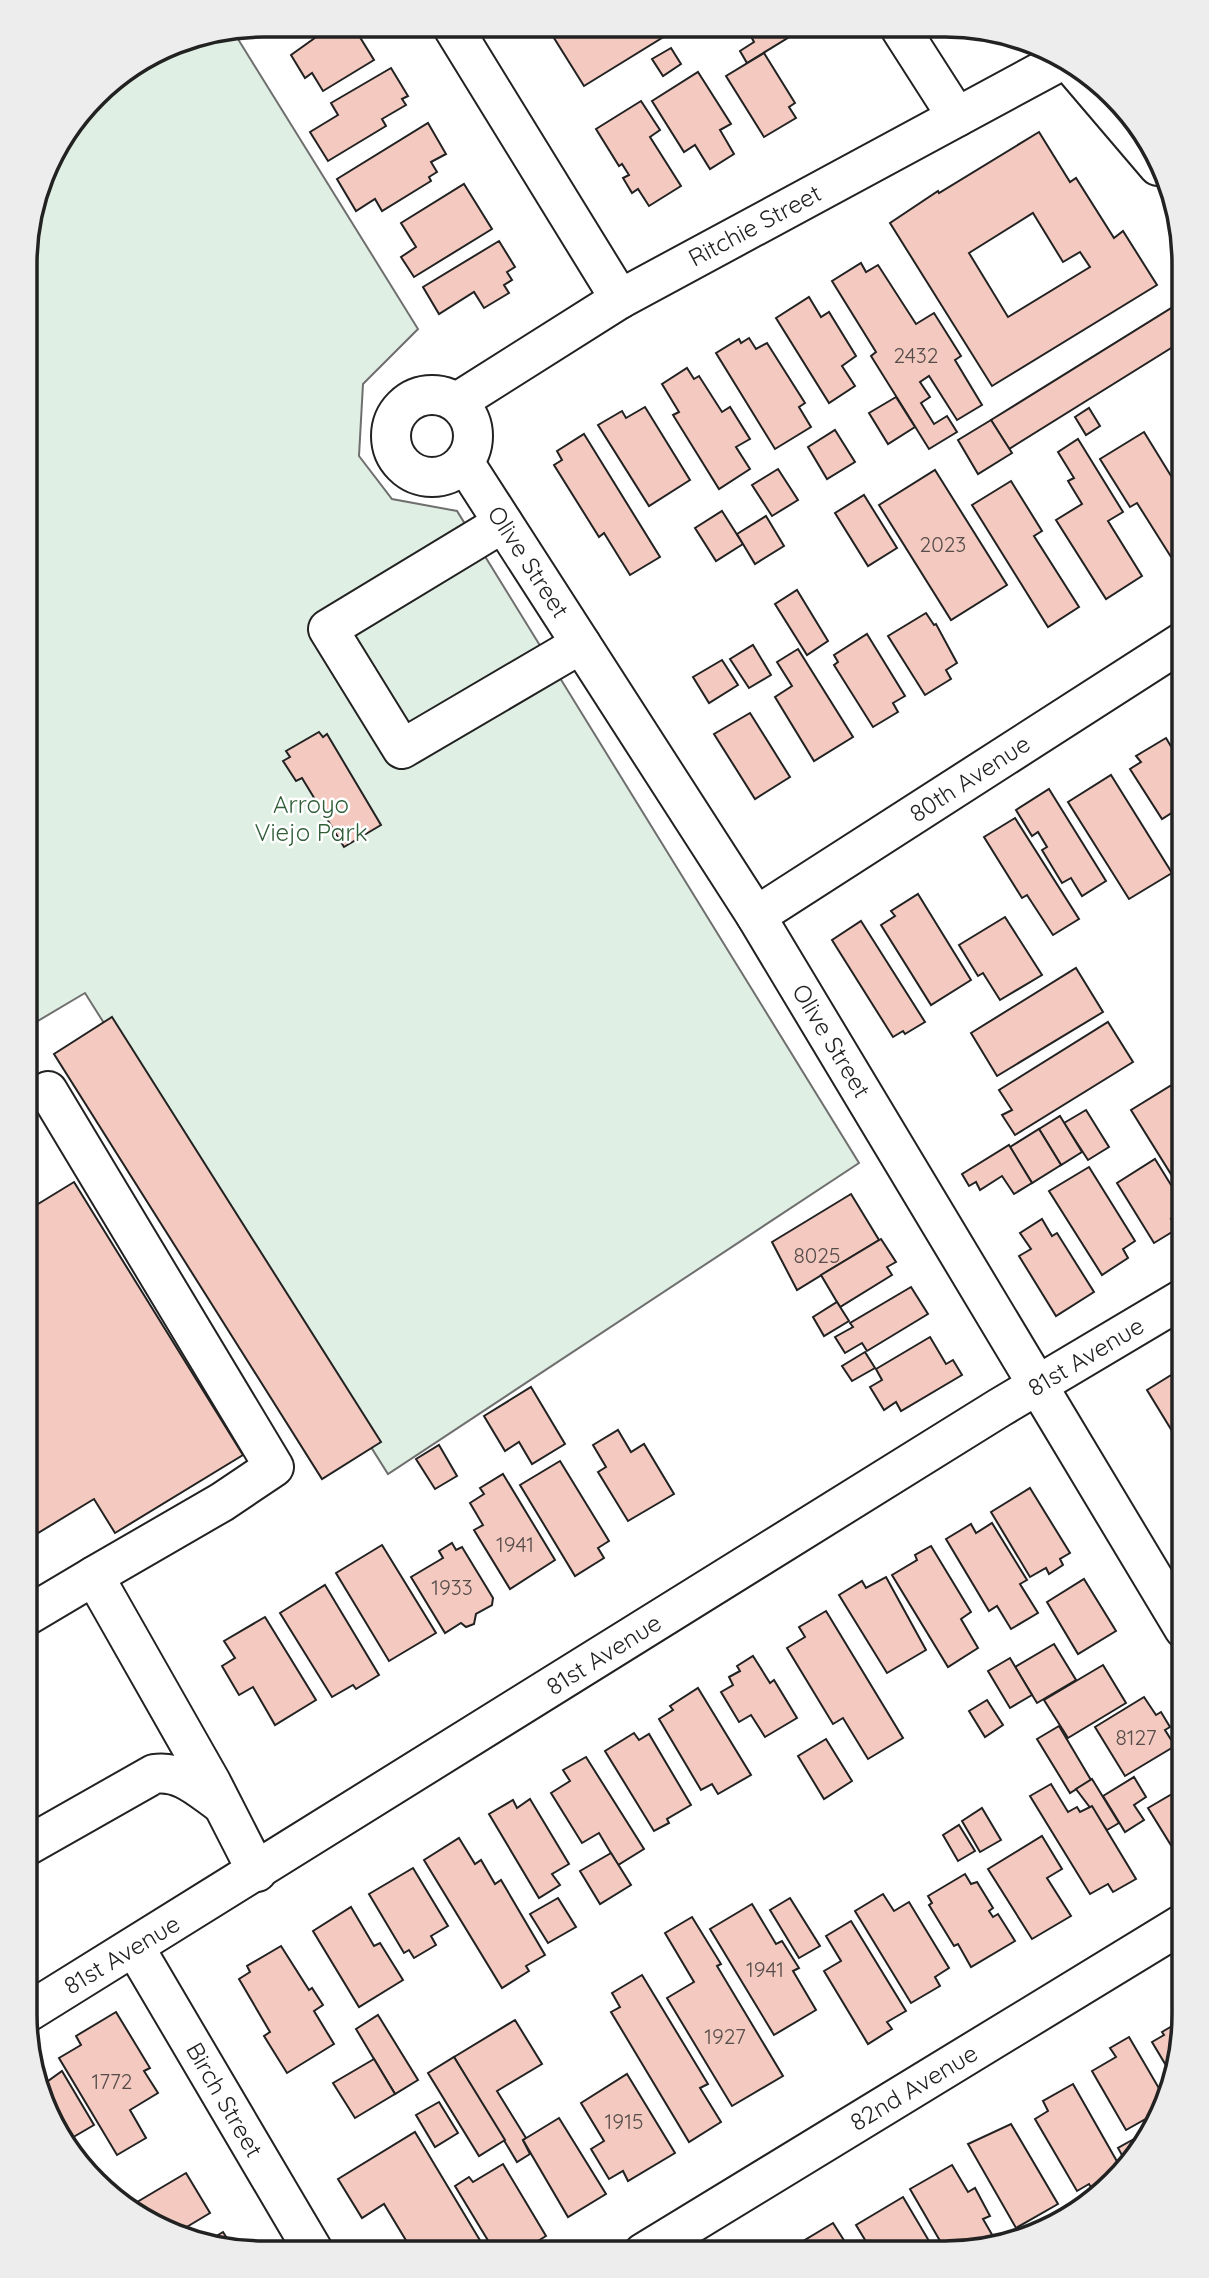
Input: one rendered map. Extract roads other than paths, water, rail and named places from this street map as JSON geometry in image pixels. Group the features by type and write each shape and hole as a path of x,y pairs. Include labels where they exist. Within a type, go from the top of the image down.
{"street":[{"path":"459,37 620,299"},
{"path":"905,37 957,117"},
{"name":"Ritchie Street","path":"457,402 620,299 1054,65"},
{"path":"1100,98 1133,137"},
{"path":"441,395 457,402 470,419 473,429 473,442 464,463 438,477 417,474 398,460 392,447 392,424 408,402 420,396 441,395"},
{"name":"Olive Street","path":"464,463 756,916 1172,1609"},
{"path":"503,523 328,629 402,749 581,644"},
{"name":"80th Avenue","path":"756,916 1172,649"},
{"path":"37,1610 222,1502 274,1467 48,1091"},
{"name":"81st Avenue","path":"37,2006 135,1948 1038,1385 1172,1305"},
{"path":"94,1576 152,1675 257,1872"},
{"path":"152,1675 168,1722 169,1740 154,1774"},
{"path":"37,1840 154,1774 167,1773 187,1779 222,1804"},
{"name":"82nd Avenue","path":"663,2241 1172,1930"},
{"name":"Birch Street","path":"135,1948 308,2241"}],"park label":[{"name":"Arroyo Viejo Park","path":"311,819"}]}
